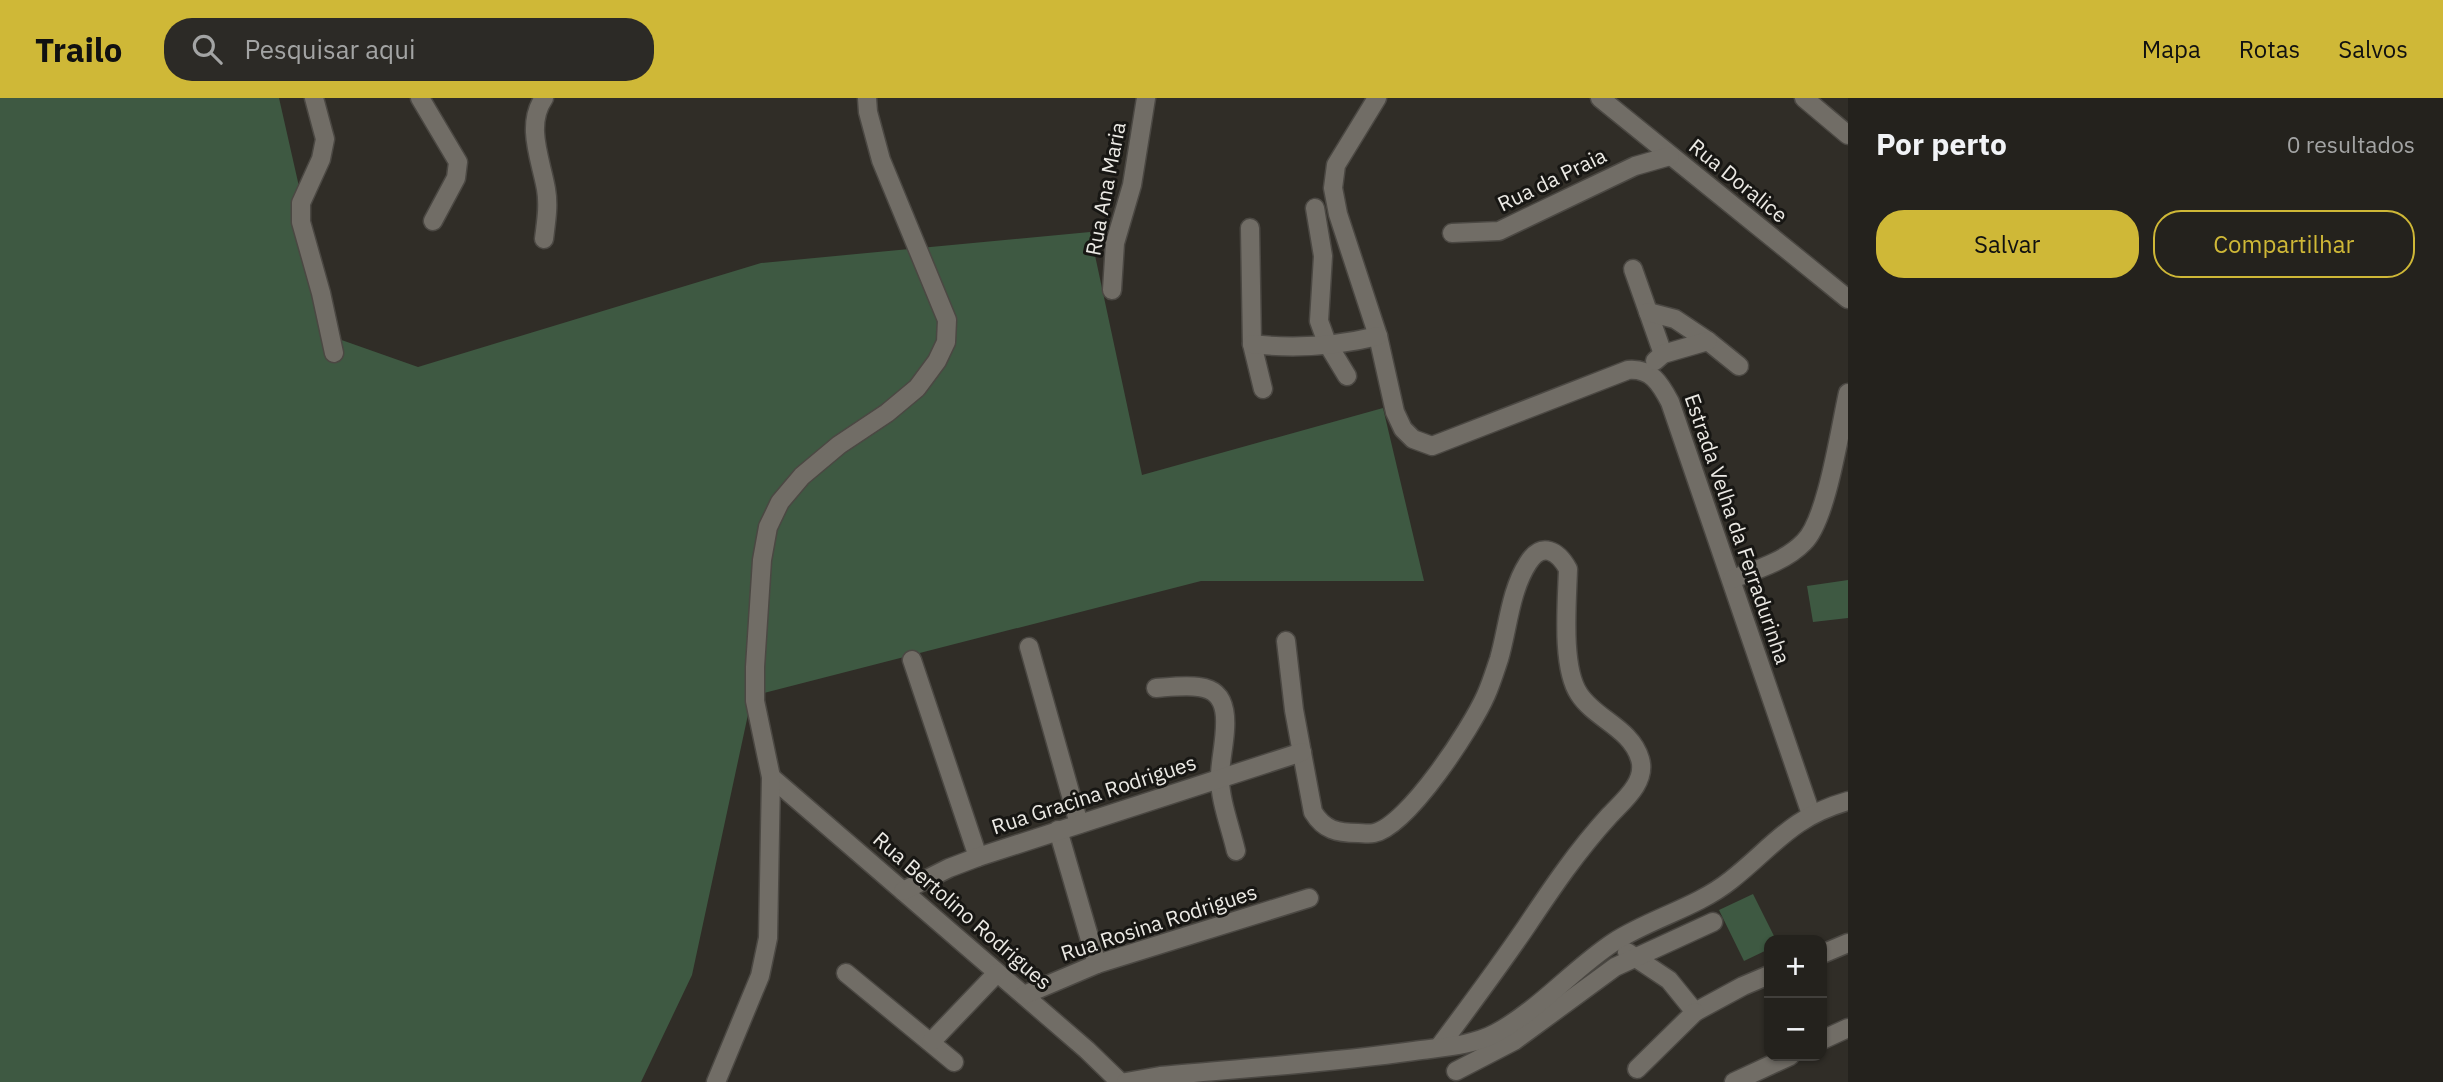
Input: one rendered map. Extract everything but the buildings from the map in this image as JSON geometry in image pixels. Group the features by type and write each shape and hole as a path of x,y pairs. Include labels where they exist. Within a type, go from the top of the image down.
{"street":[{"path":"314,98 325,139 321,159 301,203 301,222 334,353"},
{"path":"420,98 458,162 456,178 433,221"},
{"path":"544,98 534,122 548,207 544,239"},
{"path":"716,1082 760,976 768,938 771,777 755,701 755,667 762,560 768,527 780,502 802,476 839,445 887,414 917,388 937,361 946,342 947,320 881,160 868,112 867,98"},
{"name":"Rua Ana Maria","path":"1112,290 1115,243 1132,185 1146,98"},
{"path":"1377,98 1336,165 1333,188 1338,214 1377,336 1395,412 1403,429 1413,439 1432,446 1628,370 1648,372 1663,354 1708,341"},
{"name":"Rua Doralice","path":"1601,98 1848,299"},
{"path":"1804,98 1848,135"},
{"name":"Rua da Praia","path":"1452,233 1499,231 1635,166 1671,156"},
{"path":"1315,208 1323,257 1319,321 1327,343 1347,376"},
{"path":"1250,228 1252,344 1263,388"},
{"path":"1633,269 1663,354"},
{"path":"1648,312 1675,319 1739,366"},
{"path":"1252,344 1289,348 1356,342 1377,336"},
{"name":"Estrada Velha da Ferradurinha","path":"1648,372 1659,381 1670,402 1811,814"},
{"path":"1732,579 1781,558 1804,543 1818,522 1848,393"},
{"path":"1286,640 1294,710 1313,811 1319,822 1338,833 1374,834 1396,820 1458,745 1486,695 1499,660 1514,597 1528,562 1539,552 1551,551 1561,557 1568,569 1569,673 1580,696 1625,734 1639,757 1642,772 1635,788 1590,836 1563,870 1488,981 1439,1047"},
{"path":"1029,647 1079,824"},
{"path":"912,660 978,857"},
{"path":"1156,688 1199,687 1212,690 1221,698 1226,710 1220,779 1236,851"},
{"name":"Rua Gracina Rodrigues","path":"904,891 949,868 978,857 1302,752"},
{"name":"Rua Bertolino Rodrigues","path":"771,777 1087,1050 1120,1082"},
{"path":"1126,1082 1160,1076 1377,1056 1472,1042 1495,1034 1617,940 1714,892 1732,880 1782,834 1811,814 1848,801"},
{"path":"1058,830 1097,964"},
{"name":"Rua Rosina Rodrigues","path":"1024,995 1097,964 1309,898"},
{"path":"1456,1071 1514,1041 1615,967 1713,922"},
{"path":"1650,923 1661,945 1669,980"},
{"path":"1617,940 1633,957 1669,980 1695,1012"},
{"path":"1827,952 1848,943"},
{"path":"846,973 954,1062"},
{"path":"931,1042 997,973"},
{"path":"1637,1069 1695,1012 1764,977"},
{"path":"1827,1038 1848,1028"},
{"path":"1734,1082 1779,1061"}],"green space":[{"path":"0,98 279,98 333,337 418,367 761,263 1090,232 1142,475 1383,408 1424,581 1201,581 752,696 692,975 641,1082 0,1082"},
{"path":"1848,580 1848,618 1813,622 1807,586"},
{"path":"1753,894 1774,935 1764,935 1764,951 1744,961 1719,910"}]}
